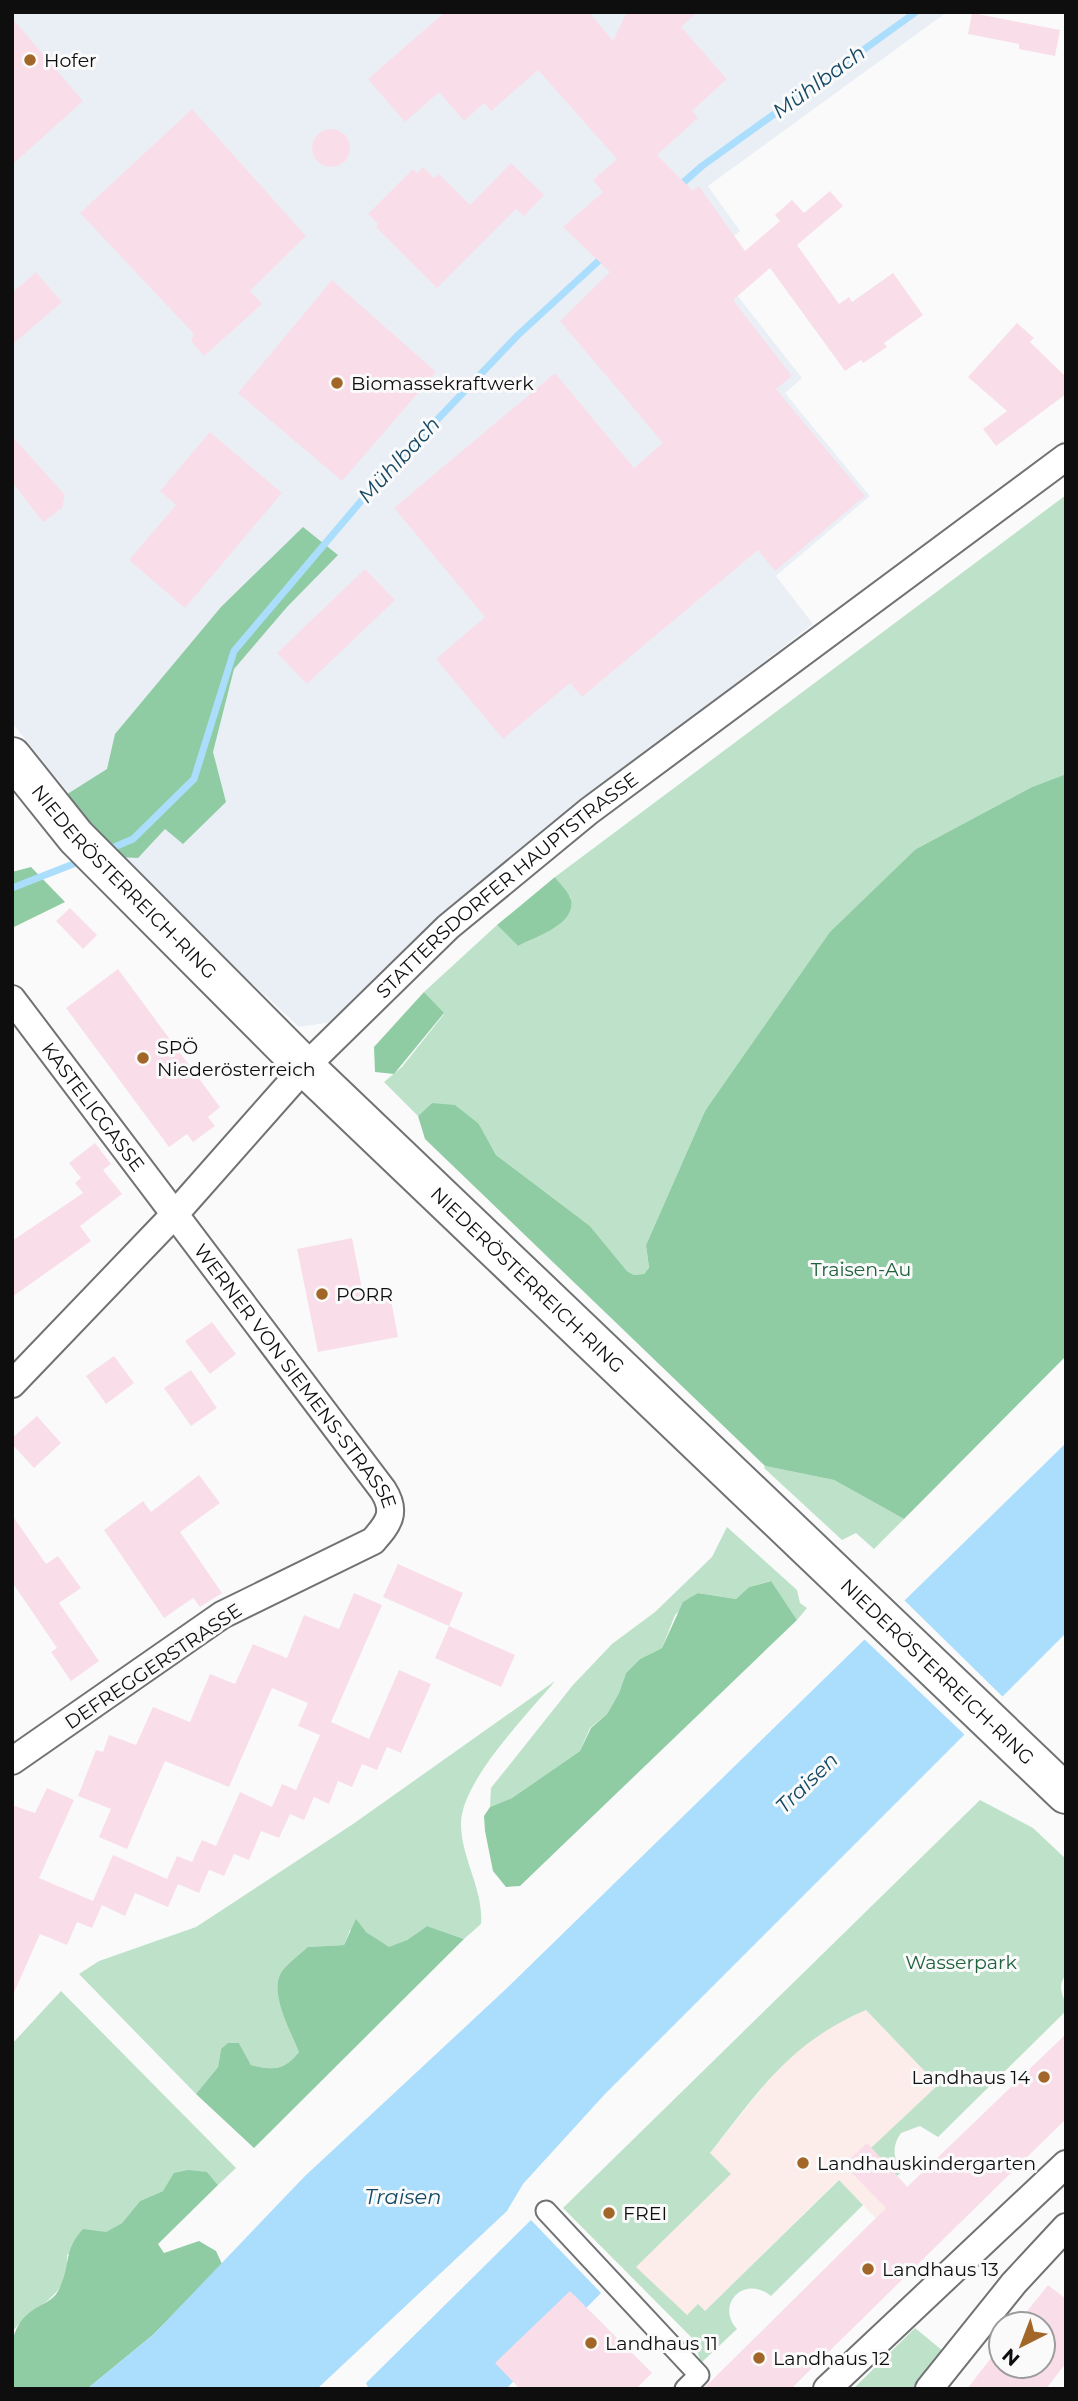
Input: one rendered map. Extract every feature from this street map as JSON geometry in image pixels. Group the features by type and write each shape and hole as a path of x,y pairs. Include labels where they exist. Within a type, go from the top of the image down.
{"main road":[{"name":"NIEDERÖSTERREICH-RING","path":"12,757 76,837 306,1067 1063,1793"}],"street":[{"name":"STATTERSDORFER HAUPTSTRASSE","path":"12,1384 175,1214 306,1067 448,928 589,811 1066,457"},
{"name":"KASTELICGASSE","path":"12,999 175,1214"},
{"name":"WERNER VON SIEMENS-STRASSE","path":"175,1214 391,1504 389,1520 373,1541"},
{"name":"DEFREGGERSTRASSE","path":"12,1761 222,1615 373,1541"},
{"path":"827,2389 1066,2164"},
{"path":"546,2211 699,2375 685,2389"},
{"path":"929,2389 997,2302 1066,2227"}],"shaded area":[{"path":"12,12 947,12 708,186 740,231 707,257 802,378 785,393 870,496 776,576 813,624 523,847 332,1022 299,1027 169,906 120,856 12,723"},
{"name":"Landhauskindergarten","path":"866,2010 938,2085 872,2148 907,2186 876,2218 838,2180 705,2311 687,2315 635,2268 730,2174 710,2153 784,2061 833,2025"}],"green space":[{"path":"1066,495 1066,774 1032,787 916,849 705,1111 646,1245 649,1269 644,1274 634,1275 627,1271 590,1226 496,1155 479,1124 432,1103 418,1116 384,1082 402,1067 444,1014 424,992 497,925 518,946 571,898 555,877"},
{"path":"303,527 338,555 287,607 234,669 213,752 226,802 183,844 165,829 138,858 117,857 61,798 107,769 115,734 221,607"},
{"name":"Traisen-Au","path":"1066,774 1066,1356 904,1519 834,1480 765,1466 425,1139 418,1116 432,1103 455,1105 479,1124 496,1155 590,1226 627,1271 634,1275 644,1274 649,1268 646,1245 705,1111 830,932 916,849 1032,787"},
{"path":"31,867 65,902 12,928 12,872"},
{"path":"555,877 571,900 571,909 561,923 518,946 497,925"},
{"path":"424,992 444,1013 394,1074 375,1072 374,1047"},
{"path":"765,1466 834,1480 904,1519 874,1549 856,1533 842,1540 764,1468"},
{"path":"727,1527 797,1590 800,1603 807,1608 797,1620 770,1581 749,1587 736,1599 698,1593 675,1615 662,1648 640,1659 626,1673 607,1714 590,1728 580,1751 512,1798 490,1807 491,1788 573,1685 612,1644 655,1612 712,1557"},
{"path":"771,1581 797,1620 520,1886 506,1887 493,1871 485,1831 484,1816 490,1807 512,1798 580,1751 591,1728 607,1714 626,1673 640,1659 662,1648 683,1602 698,1593 736,1599 749,1587"},
{"path":"555,1681 498,1749 472,1788 464,1807 462,1837 479,1899 481,1924 464,1939 427,1926 389,1948 366,1932 350,1930 344,1945 308,1947 299,2052 283,2066 272,2068 251,2065 239,2043 221,2049 218,2067 196,2094 79,1974 99,1961 196,1927 353,1824"},
{"name":"Wasserpark","path":"980,1800 1033,1828 1066,1859 1066,1974 1061,1989 1066,2011 938,2137 920,2126 901,2133 894,2152 903,2170 897,2176 871,2148 938,2085 866,2010 816,2037 778,2070 710,2153 731,2174 636,2267 687,2315 698,2304 705,2311 839,2180 863,2205 771,2296 751,2288 736,2295 729,2311 737,2329 701,2363 693,2339 563,2208"},
{"path":"356,1919 366,1932 389,1947 407,1940 427,1926 464,1939 254,2148 196,2094 218,2067 221,2049 228,2043 239,2043 251,2065 259,2067 278,2068 294,2058 299,2052 282,2011 279,1978 283,1970 308,1947 344,1945"},
{"path":"61,1991 236,2168 218,2185 207,2172 140,2201 122,2223 67,2255 63,2281 57,2291 12,2332 12,2044"},
{"path":"188,2170 207,2172 218,2185 158,2244 164,2253 199,2241 216,2251 222,2264 154,2334 87,2389 12,2389 11,2356 14,2335 24,2318 56,2294 76,2237 83,2229 106,2232 122,2223 140,2201 163,2191 174,2173"},
{"path":"915,2328 943,2351 914,2389 853,2389"}],"water":[{"name":"Traisen","path":"1066,1443 1066,1633 605,2094 523,2184 507,2211 317,2389 87,2389 154,2334 304,2177 506,1989"},
{"path":"531,2220 601,2293 506,2389 369,2389 366,2383"}],"pier":[{"path":"902,1598 1005,1699 967,1737 862,1637"}],"building":[{"path":"445,12 589,12 613,41 627,12 698,12 681,27 727,79 692,111 698,118 657,155 693,191 699,186 745,251 780,221 775,215 792,200 804,213 830,191 843,206 797,245 839,304 849,297 852,302 893,273 923,315 884,343 887,347 845,371 770,268 733,300 792,376 776,389 865,496 775,571 758,550 582,697 570,683 503,739 436,659 485,617 394,508 555,373 634,468 663,443 560,321 610,272 563,227 603,192 593,180 617,159 538,70 491,111 484,103 464,121 439,92 405,122 368,79"},
{"path":"972,13 1060,30 1055,56 1019,49 1019,44 968,34"},
{"name":"Hofer","path":"12,18 83,101 12,165"},
{"path":"192,109 306,236 250,291 262,304 204,356 191,341 194,334 80,213"},
{"path":"331,129 344,135 350,148 344,161 331,167 318,161 312,148 318,135"},
{"path":"511,163 544,195 524,216 516,209 437,288 376,227 378,224 368,214 413,169 417,173 423,167 434,178 439,174 470,205"},
{"path":"36,272 62,302 12,345 12,293"},
{"name":"Biomassekraftwerk","path":"332,280 436,372 342,481 238,393"},
{"path":"1017,323 1034,338 1030,342 1066,377 1066,394 996,446 983,429 1007,411 968,377"},
{"path":"210,432 282,493 185,608 129,560 176,505 160,491"},
{"path":"12,436 65,495 62,508 43,522 12,482"},
{"path":"365,569 395,600 307,684 277,653"},
{"path":"70,908 97,935 83,949 56,921"},
{"name":"SPÖ Niederösterreich","path":"118,969 220,1107 208,1117 215,1126 193,1142 187,1134 169,1147 66,1008"},
{"path":"95,1143 111,1164 103,1170 122,1194 80,1226 91,1241 12,1297 12,1241 83,1193 75,1183 81,1178 69,1163"},
{"name":"PORR","path":"352,1238 363,1294 389,1289 398,1337 318,1352 297,1249"},
{"path":"212,1322 236,1354 210,1374 185,1341"},
{"path":"114,1356 134,1383 106,1404 86,1376"},
{"path":"191,1370 217,1408 191,1426 164,1388"},
{"path":"37,1416 61,1443 34,1468 12,1444 12,1438"},
{"path":"199,1475 220,1503 180,1532 222,1593 200,1607 193,1598 164,1618 104,1530 143,1501 151,1512"},
{"path":"12,1515 46,1564 58,1556 81,1588 59,1603 99,1661 71,1681 51,1652 57,1648 12,1582"},
{"path":"398,1564 463,1593 449,1626 383,1597"},
{"path":"354,1593 382,1605 331,1722 369,1739 399,1670 431,1684 401,1753 387,1747 377,1770 362,1764 352,1787 338,1781 329,1804 314,1797 304,1820 290,1814 279,1838 261,1831 249,1860 234,1854 224,1876 209,1870 199,1893 178,1884 168,1907 135,1893 125,1916 102,1905 92,1928 77,1922 67,1945 40,1934 12,1997 12,1805 35,1813 47,1788 74,1800 39,1878 93,1901 113,1855 167,1879 177,1856 192,1862 202,1840 216,1846 240,1792 272,1807 282,1784 296,1790 320,1735 298,1726 308,1703 272,1688 229,1787 165,1761 127,1849 99,1837 111,1809 78,1796 96,1750 103,1752 109,1735 136,1745 153,1707 190,1722 210,1674 235,1684 253,1644 287,1658 304,1615 339,1629"},
{"path":"449,1626 515,1655 501,1687 435,1658"},
{"path":"1066,2034 1066,2119 791,2389 703,2389 886,2208 844,2165 867,2143 907,2187"},
{"path":"1048,2285 1066,2299 1066,2363 1057,2375 1057,2310 1028,2310"},
{"name":"Landhaus 11","path":"570,2291 652,2373 636,2389 520,2389 495,2363"},
{"path":"987,2363 987,2380 1053,2380 1046,2389 967,2389"}],"waterway":[{"name":"Mühlbach","path":"677,188 702,166 916,12"},
{"name":"Mühlbach","path":"105,851 133,839 194,779 234,651 373,487 518,335 604,256"},
{"name":"Mühlbach","path":"12,888 81,861"}],"place":[{"name":"Hofer","path":"30,60"},
{"name":"Biomassekraftwerk","path":"337,383"},
{"name":"SPÖ Niederösterreich","path":"143,1058"},
{"name":"PORR","path":"322,1294"},
{"name":"Landhaus 14","path":"1044,2077"},
{"name":"Landhauskindergarten","path":"803,2163"},
{"name":"FREI","path":"609,2213"},
{"name":"Landhaus 13","path":"868,2269"},
{"name":"Landhaus 11","path":"591,2343"},
{"name":"Landhaus 12","path":"759,2358"}]}
